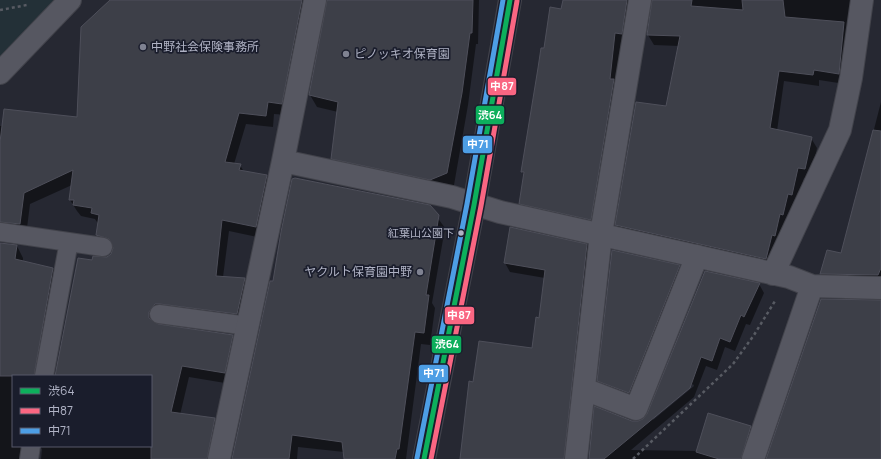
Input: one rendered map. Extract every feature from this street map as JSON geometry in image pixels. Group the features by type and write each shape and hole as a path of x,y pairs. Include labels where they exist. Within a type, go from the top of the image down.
{"main road":[{"path":"424,459 474,205 510,0"}],"street":[{"path":"0,73 70,0"},
{"path":"219,459 283,161 315,0"},
{"path":"576,459 601,234 640,0"},
{"path":"773,274 840,130 851,78 862,0"},
{"path":"283,161 452,198 474,205 789,277 812,286 881,288"},
{"path":"584,389 636,408 697,256"},
{"path":"753,459 812,286"}],"lane":[{"path":"0,232 103,247"},
{"path":"44,375 67,252"},
{"path":"159,314 248,326"},
{"path":"29,459 31,447"}],"path":[{"path":"0,10 29,4"}],"shaded area":[{"path":"0,0 61,0 0,62"}],"building":[{"path":"110,0 302,0 282,104 268,102 266,116 239,113 225,162 241,164 239,170 267,175 256,227 222,220 216,276 245,278 237,314 160,304 155,304 149,312 149,318 158,324 233,335 225,373 182,366 171,412 215,418 207,459 151,459 152,375 55,375 78,258 92,260 93,256 107,257 111,254 113,248 109,239 96,235 99,215 91,213 92,208 73,205 74,200 69,200 73,170 24,193 20,224 0,222 0,142 4,109 77,117 81,27"},
{"path":"327,0 473,0 472,33 470,33 462,93 447,173 430,180 331,159 338,102 309,95"},
{"path":"563,0 627,0 622,34 615,33 610,79 614,79 591,220 519,204 524,172 521,172 541,48 544,48 550,7 561,9"},
{"path":"652,0 692,0 691,6 743,10 742,0 783,0 785,17 844,22 839,74 814,70 813,75 779,71 770,128 812,137 805,169 798,168 792,195 788,194 783,215 780,214 775,236 772,235 766,259 615,225 636,102 666,106 680,36 647,35"},
{"path":"873,130 881,131 881,268 878,275 820,274 827,250 841,253"},
{"path":"295,178 430,205 439,215 426,295 429,295 424,333 415,332 399,449 397,449 395,459 344,459 342,442 292,435 289,459 232,459 270,281 273,281 292,179"},
{"path":"510,227 587,244 564,459 460,459 469,381 473,382 479,341 532,348 536,317 539,318 545,270 504,263"},
{"path":"0,243 17,245 15,259 53,268 34,375 0,376"},
{"path":"612,250 680,265 629,393 597,381"},
{"path":"705,271 760,283 744,317 741,315 730,342 720,338 712,361 701,357 690,388 604,459 589,459 594,406 632,421 643,419 647,414"},
{"path":"821,299 881,300 881,459 766,459"},
{"path":"708,413 751,426 741,459 719,459 696,452"}],"transit line":[{"name":"中71","path":"417,458 467,204 503,0"},
{"name":"渋64","path":"424,459 474,205 510,0"},
{"name":"中87","path":"431,459 481,206 517,1"}],"place":[{"name":"中野社会保険事務所","path":"143,47"},
{"name":"ピノッキオ保育園","path":"346,54"},
{"name":"紅葉山公園下","path":"461,233"},
{"name":"ヤクルト保育園中野","path":"420,272"}]}
